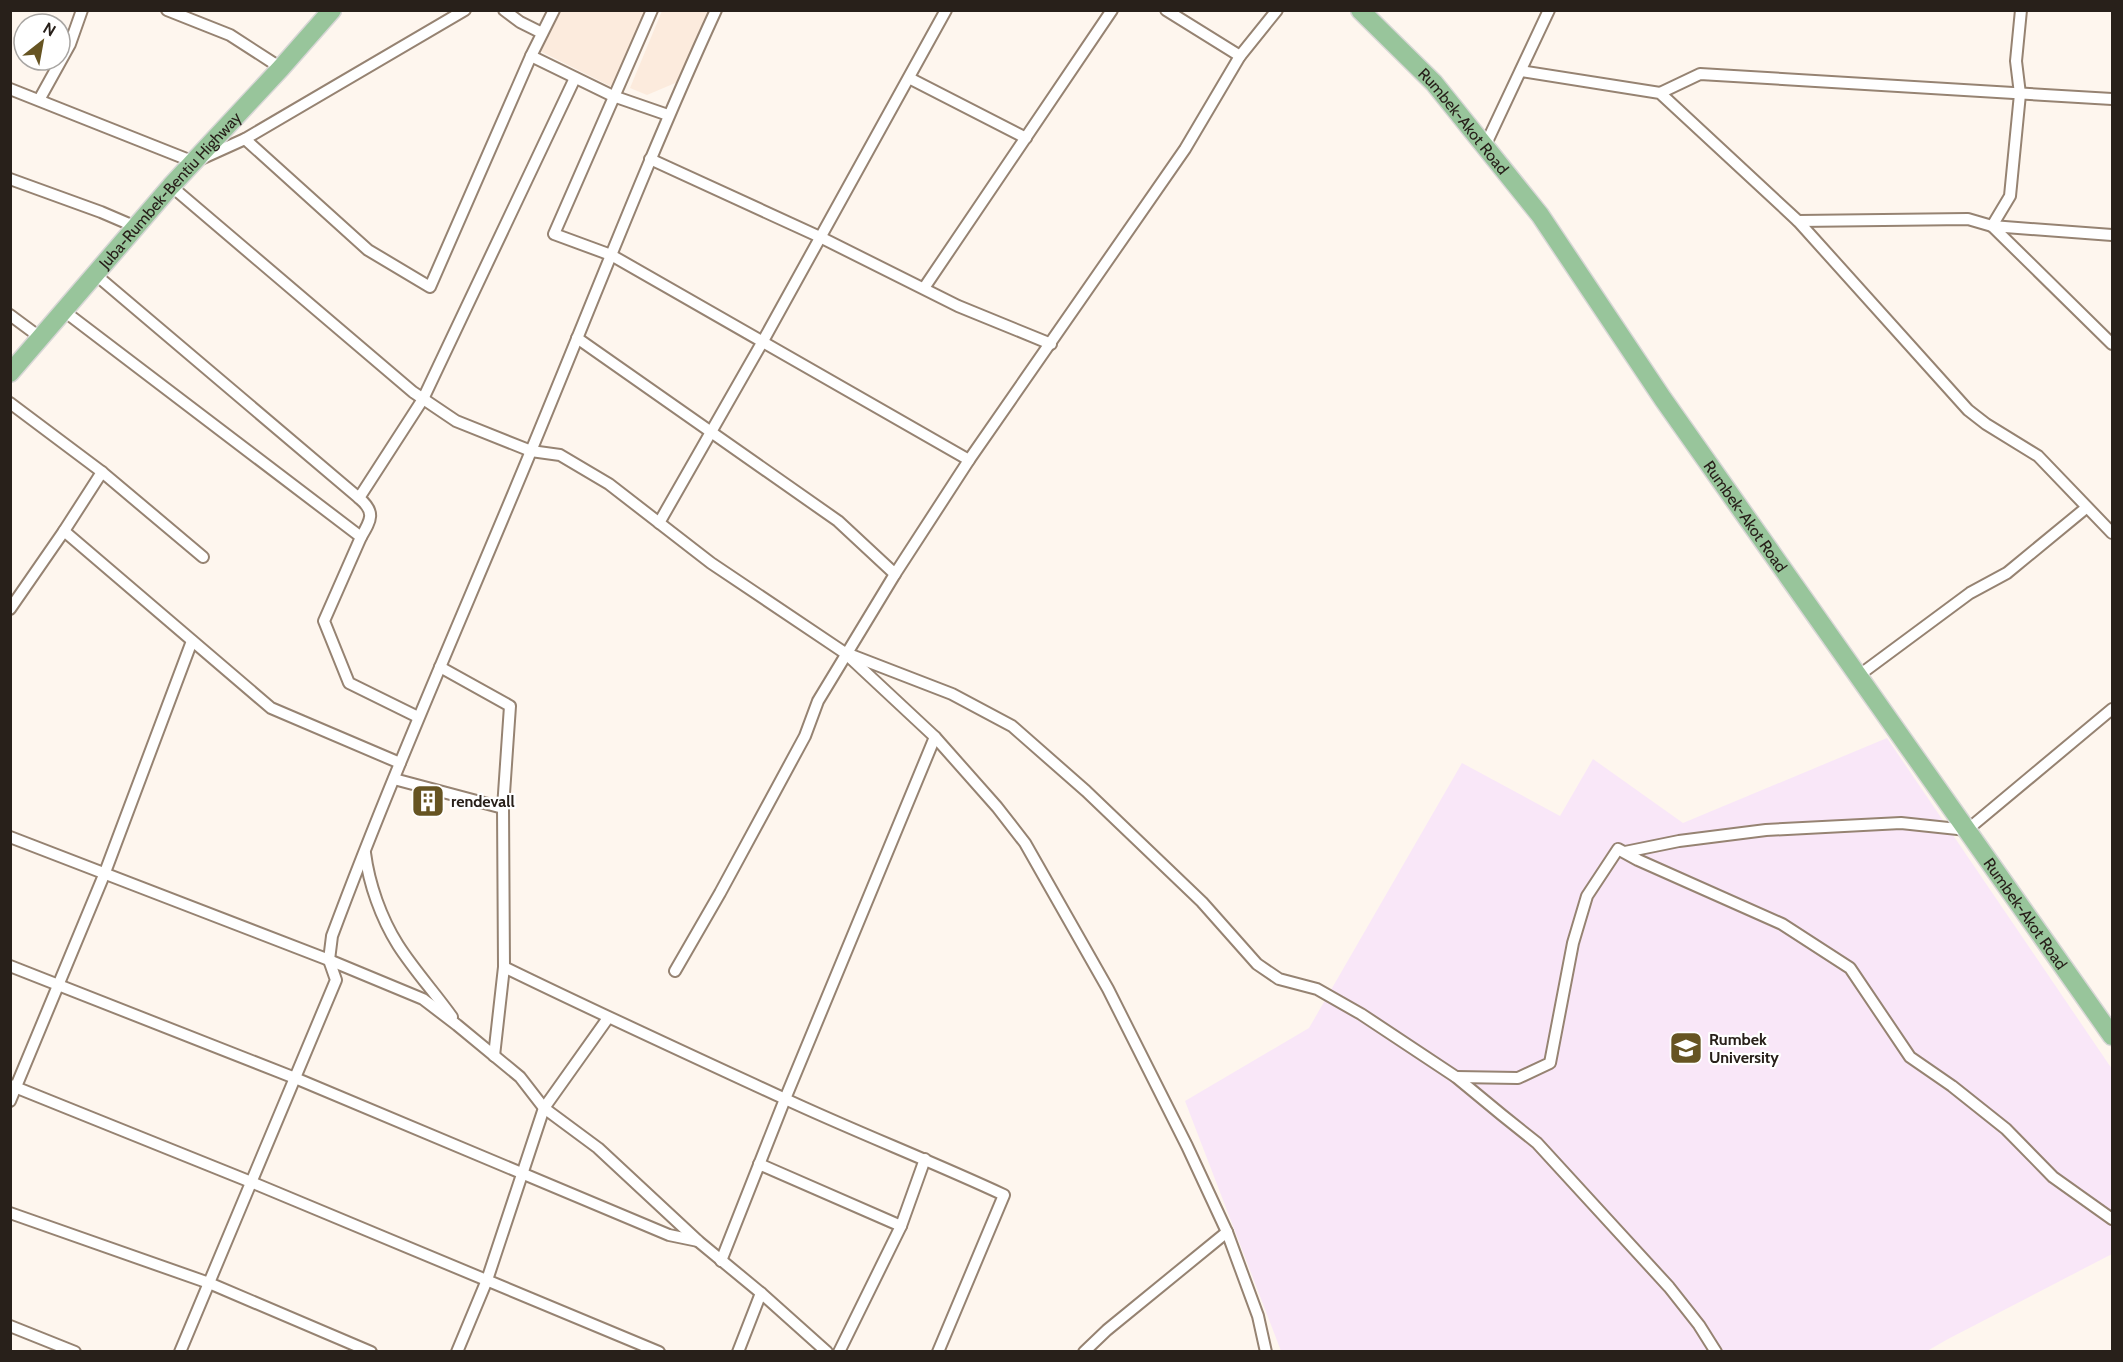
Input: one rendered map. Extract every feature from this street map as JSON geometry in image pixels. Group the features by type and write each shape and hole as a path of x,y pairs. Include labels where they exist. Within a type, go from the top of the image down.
{"main road":[{"name":"Juba-Rumbek-Bentiu Highway","path":"10,374 171,186 332,10"},
{"name":"Rumbek-Akot Road","path":"1360,10 1434,83 1540,215 1663,399 2112,1035"}],"street":[{"path":"39,100 70,45 82,10"},
{"path":"167,10 230,35 281,68"},
{"path":"10,89 194,162 245,139 465,10"},
{"path":"504,10 520,22 543,33"},
{"path":"245,139 368,250 430,287 531,56 554,10"},
{"path":"651,10 554,234 611,255 969,460"},
{"path":"180,1352 336,981 329,960 332,936 418,717 531,451 668,115 716,10"},
{"path":"659,524 946,10"},
{"path":"924,288 1112,10"},
{"path":"1166,10 1240,56"},
{"path":"675,971 800,745 818,701 845,653 969,460 1185,149 1240,56 1277,10"},
{"path":"1485,146 1549,10"},
{"path":"1992,226 2010,196 2020,94 2016,61 2021,10"},
{"path":"531,56 613,96 668,115"},
{"path":"1521,71 1660,93 1798,221 1968,410 1986,424 2038,456 2112,533"},
{"path":"1660,93 1700,74 2112,99"},
{"path":"359,498 423,399 575,78"},
{"path":"909,78 1026,138"},
{"path":"650,159 820,237 958,306 1051,344"},
{"path":"10,179 136,227"},
{"path":"171,186 423,399 456,421 531,451 560,455 609,484 711,563 845,653 934,737 997,807 1025,843 1129,1028 1227,1232 1258,1316 1266,1352"},
{"path":"1798,221 1968,219 1992,226 2112,235"},
{"path":"1992,226 2112,344"},
{"path":"96,274 368,506 371,514 369,523 324,621 349,682 418,717"},
{"path":"64,311 361,537"},
{"path":"10,315 41,338"},
{"path":"577,338 838,521 895,574"},
{"path":"10,403 102,472 203,557"},
{"path":"10,609 102,472"},
{"path":"1858,676 1970,593 2007,573 2086,508"},
{"path":"64,531 271,708 400,763"},
{"path":"10,1101 14,1086 59,986 104,875 192,641"},
{"path":"845,653 952,694 1012,726 1086,791 1202,902 1257,964 1279,979 1317,989 1361,1014 1456,1077 1537,1143 1669,1287 1699,1325 1716,1352"},
{"path":"440,667 510,706 503,808 504,967 494,1056"},
{"path":"1624,852 1679,841 1766,830 1901,823 1967,830 2110,715"},
{"path":"721,1261 934,737"},
{"path":"394,779 503,808"},
{"path":"10,837 329,960 423,999 520,1077 544,1108 598,1148 698,1241 827,1352"},
{"path":"1456,1077 1518,1078 1550,1064 1573,943 1587,896 1618,849 1782,924 1850,968 1910,1056 2006,1129 2053,1177 2112,1219"},
{"path":"365,852 368,874 398,945 457,1025"},
{"path":"10,966 295,1078 669,1235 698,1241"},
{"path":"504,967 608,1018 785,1099 1004,1194 938,1352"},
{"path":"457,1352 487,1280 544,1108 608,1018"},
{"path":"14,1086 659,1352"},
{"path":"839,1352 901,1226 925,1159"},
{"path":"759,1164 901,1226"},
{"path":"10,1213 209,1283 371,1352"},
{"path":"1084,1352 1107,1330 1227,1232"},
{"path":"738,1352 761,1293"},
{"path":"10,1326 75,1352"}],"shaded area":[{"path":"559,11 650,11 616,89 538,50"},
{"path":"662,11 710,11 680,81 647,95 630,88"},
{"name":"Rumbek University","path":"1887,738 2112,1069 2112,1254 1927,1351 1281,1351 1185,1101 1309,1028 1462,763 1560,816 1593,759 1683,823"}],"place":[{"name":"rendevall","path":"428,801"},
{"name":"Rumbek University","path":"1686,1048"}]}
